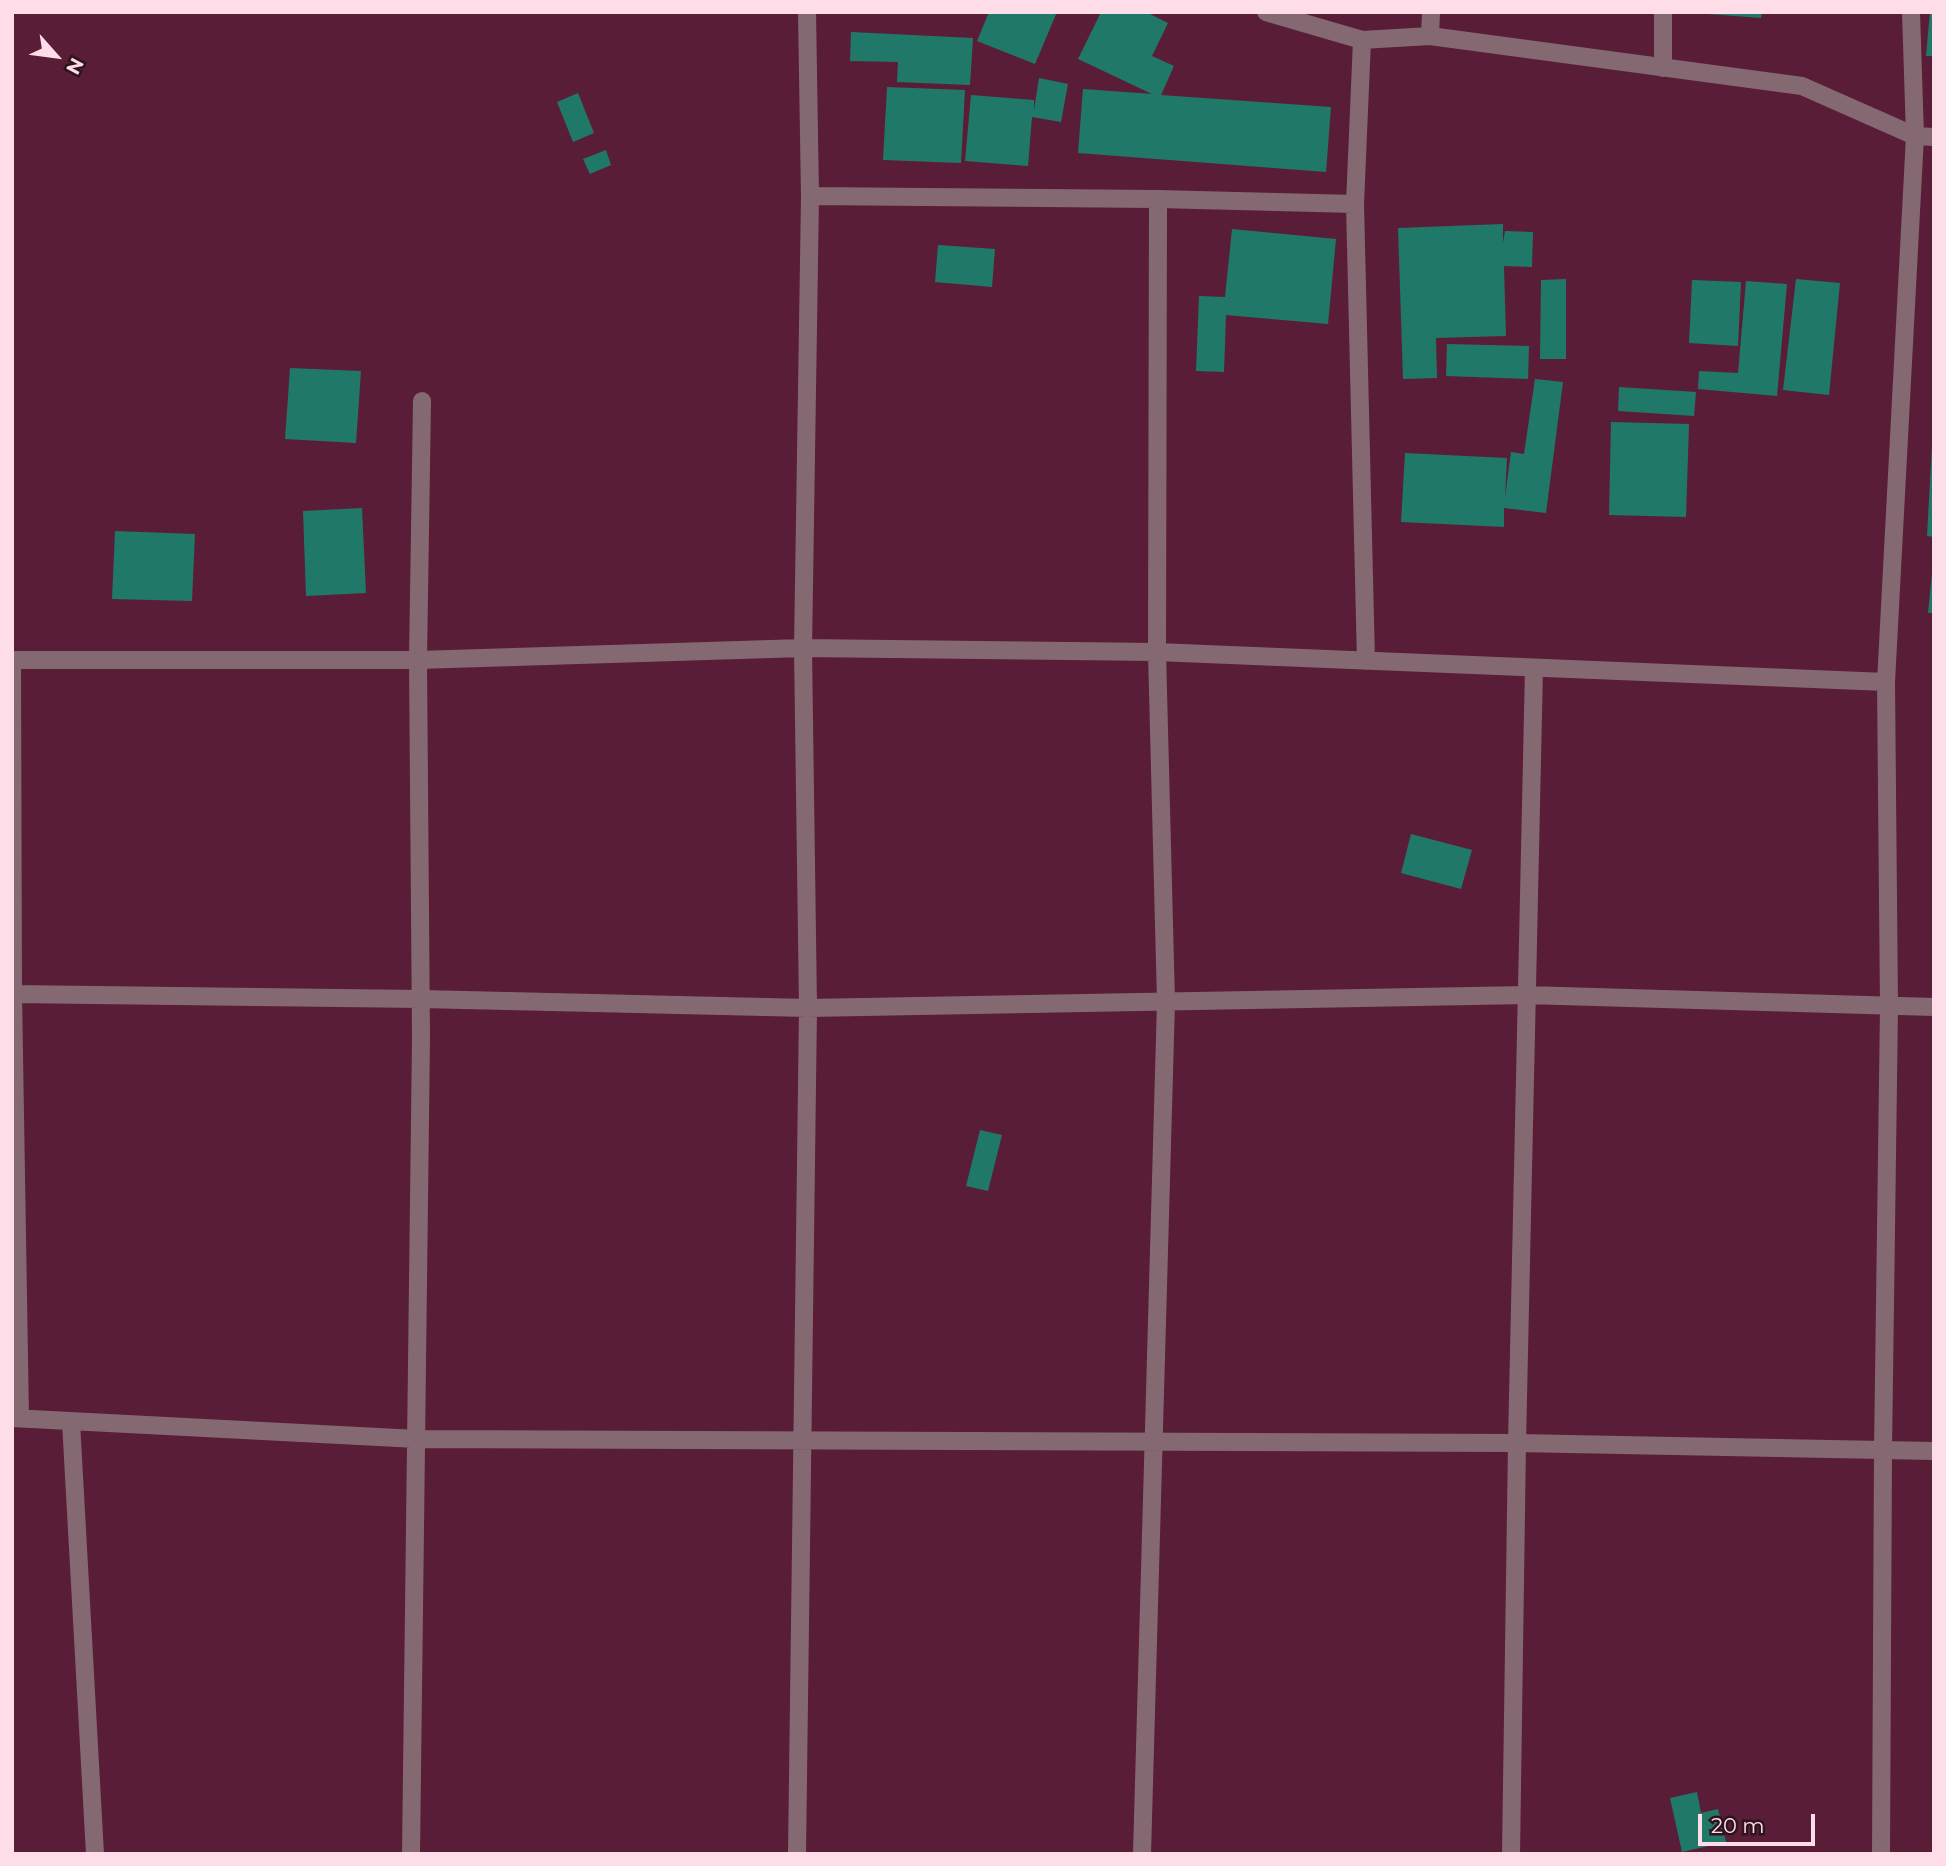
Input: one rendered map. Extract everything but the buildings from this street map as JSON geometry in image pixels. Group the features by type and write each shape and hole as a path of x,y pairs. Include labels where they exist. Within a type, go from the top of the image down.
{"street":[{"path":"797,1854 808,1008 803,648 810,196 807,12"},
{"path":"1266,12 1362,40 1430,36 1802,86 1915,136 1934,137"},
{"path":"1430,36 1431,12"},
{"path":"1663,12 1663,68"},
{"path":"1881,1854 1889,1007 1886,682 1915,136 1911,12"},
{"path":"1362,40 1355,204 1366,661"},
{"path":"810,196 1158,199 1355,204"},
{"path":"1142,1854 1167,1002 1157,652 1158,199"},
{"path":"411,1854 421,999 418,660 422,401"},
{"path":"1886,682 1157,652 803,648 418,660 12,660 16,1418 417,1439 1517,1443 1934,1451"},
{"path":"1511,1854 1534,668"},
{"path":"12,994 421,999 808,1008 1527,995 1934,1007"},
{"path":"71,1422 95,1854"}]}
